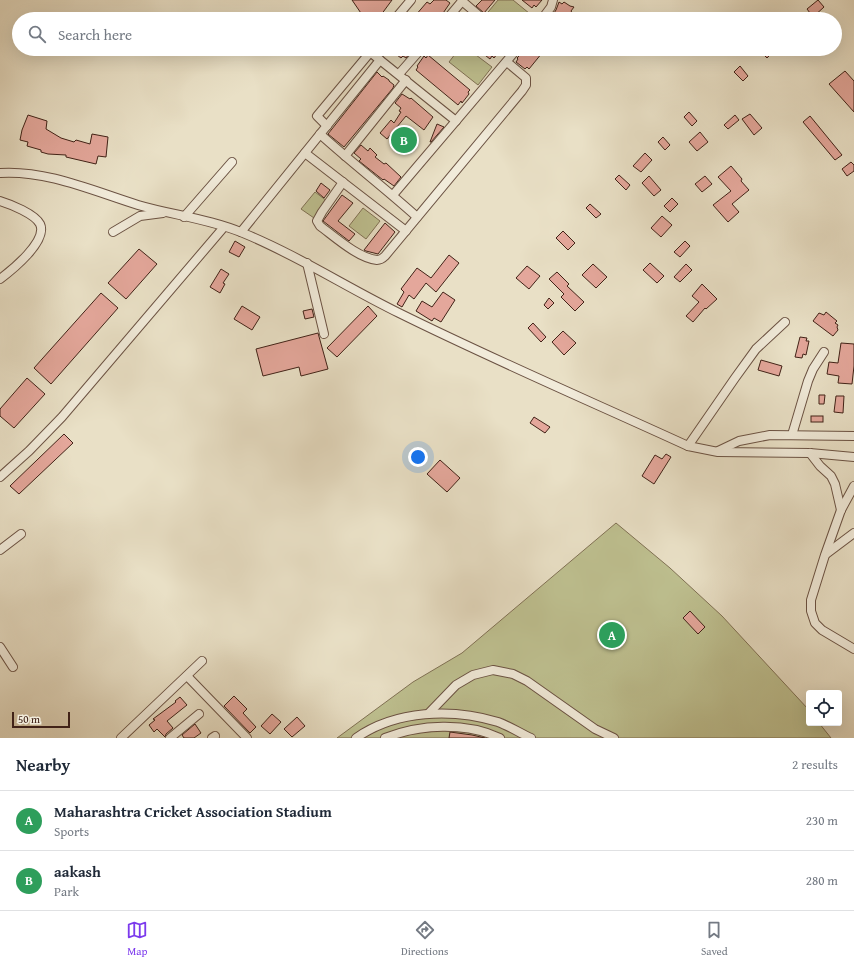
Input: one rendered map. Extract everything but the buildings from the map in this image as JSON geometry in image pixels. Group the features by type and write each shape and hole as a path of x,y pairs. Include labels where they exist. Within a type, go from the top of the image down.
{"street":[{"path":"401,12 411,0"},
{"path":"547,12 554,0"},
{"path":"453,12 462,1 475,12"},
{"path":"327,126 317,116 367,56"},
{"path":"377,56 456,121"},
{"path":"399,74 415,56"},
{"path":"393,195 512,56"},
{"path":"241,232 380,60"},
{"path":"343,182 317,221 320,226 360,255 380,260 406,231 526,85 526,78 507,62"},
{"path":"345,156 406,80"},
{"path":"320,134 417,217"},
{"path":"305,153 406,231"},
{"path":"184,217 232,162"},
{"path":"0,173 20,173 68,182 165,213 224,226 241,232 307,263 396,312 466,346 688,446 718,452 810,453 854,457"},
{"path":"0,200 32,216 40,224 41,229 40,237 26,256 13,270 0,279"},
{"path":"113,232 140,216 165,213"},
{"path":"0,477 29,451 62,417 224,226"},
{"path":"307,263 324,334"},
{"path":"688,446 756,349 786,322"},
{"path":"792,436 808,381 813,369 824,352"},
{"path":"718,452 739,440 770,435 854,436"},
{"path":"810,453 820,466 831,476 835,484 841,510"},
{"path":"854,486 841,510 811,600 811,611 815,623 822,630 854,649"},
{"path":"825,555 854,533"},
{"path":"0,550 21,534"},
{"path":"0,647 13,667"},
{"path":"127,736 202,662"},
{"path":"429,714 456,685 472,675 493,670 513,674 527,681 595,729 614,738"},
{"path":"187,676 247,738"},
{"path":"170,738 198,714"},
{"path":"356,738 362,733 395,720 429,714 464,714 499,723 531,738"},
{"path":"386,738 399,733 430,727 463,728 494,735 500,738"}],"green space":[{"path":"498,0 513,0 528,12 488,12"},
{"path":"454,56 477,56 492,67 478,85 449,62"},
{"path":"404,128 415,137 403,152 392,144"},
{"path":"315,192 327,201 314,218 301,209"},
{"path":"363,208 380,221 366,239 349,226"},
{"path":"616,523 670,568 722,616 806,707 806,726 821,726 831,738 337,738 413,682 462,653"}],"place":[{"name":"aakash","path":"404,140"},
{"name":"Maharashtra Cricket Association Stadium","path":"612,635"}]}
